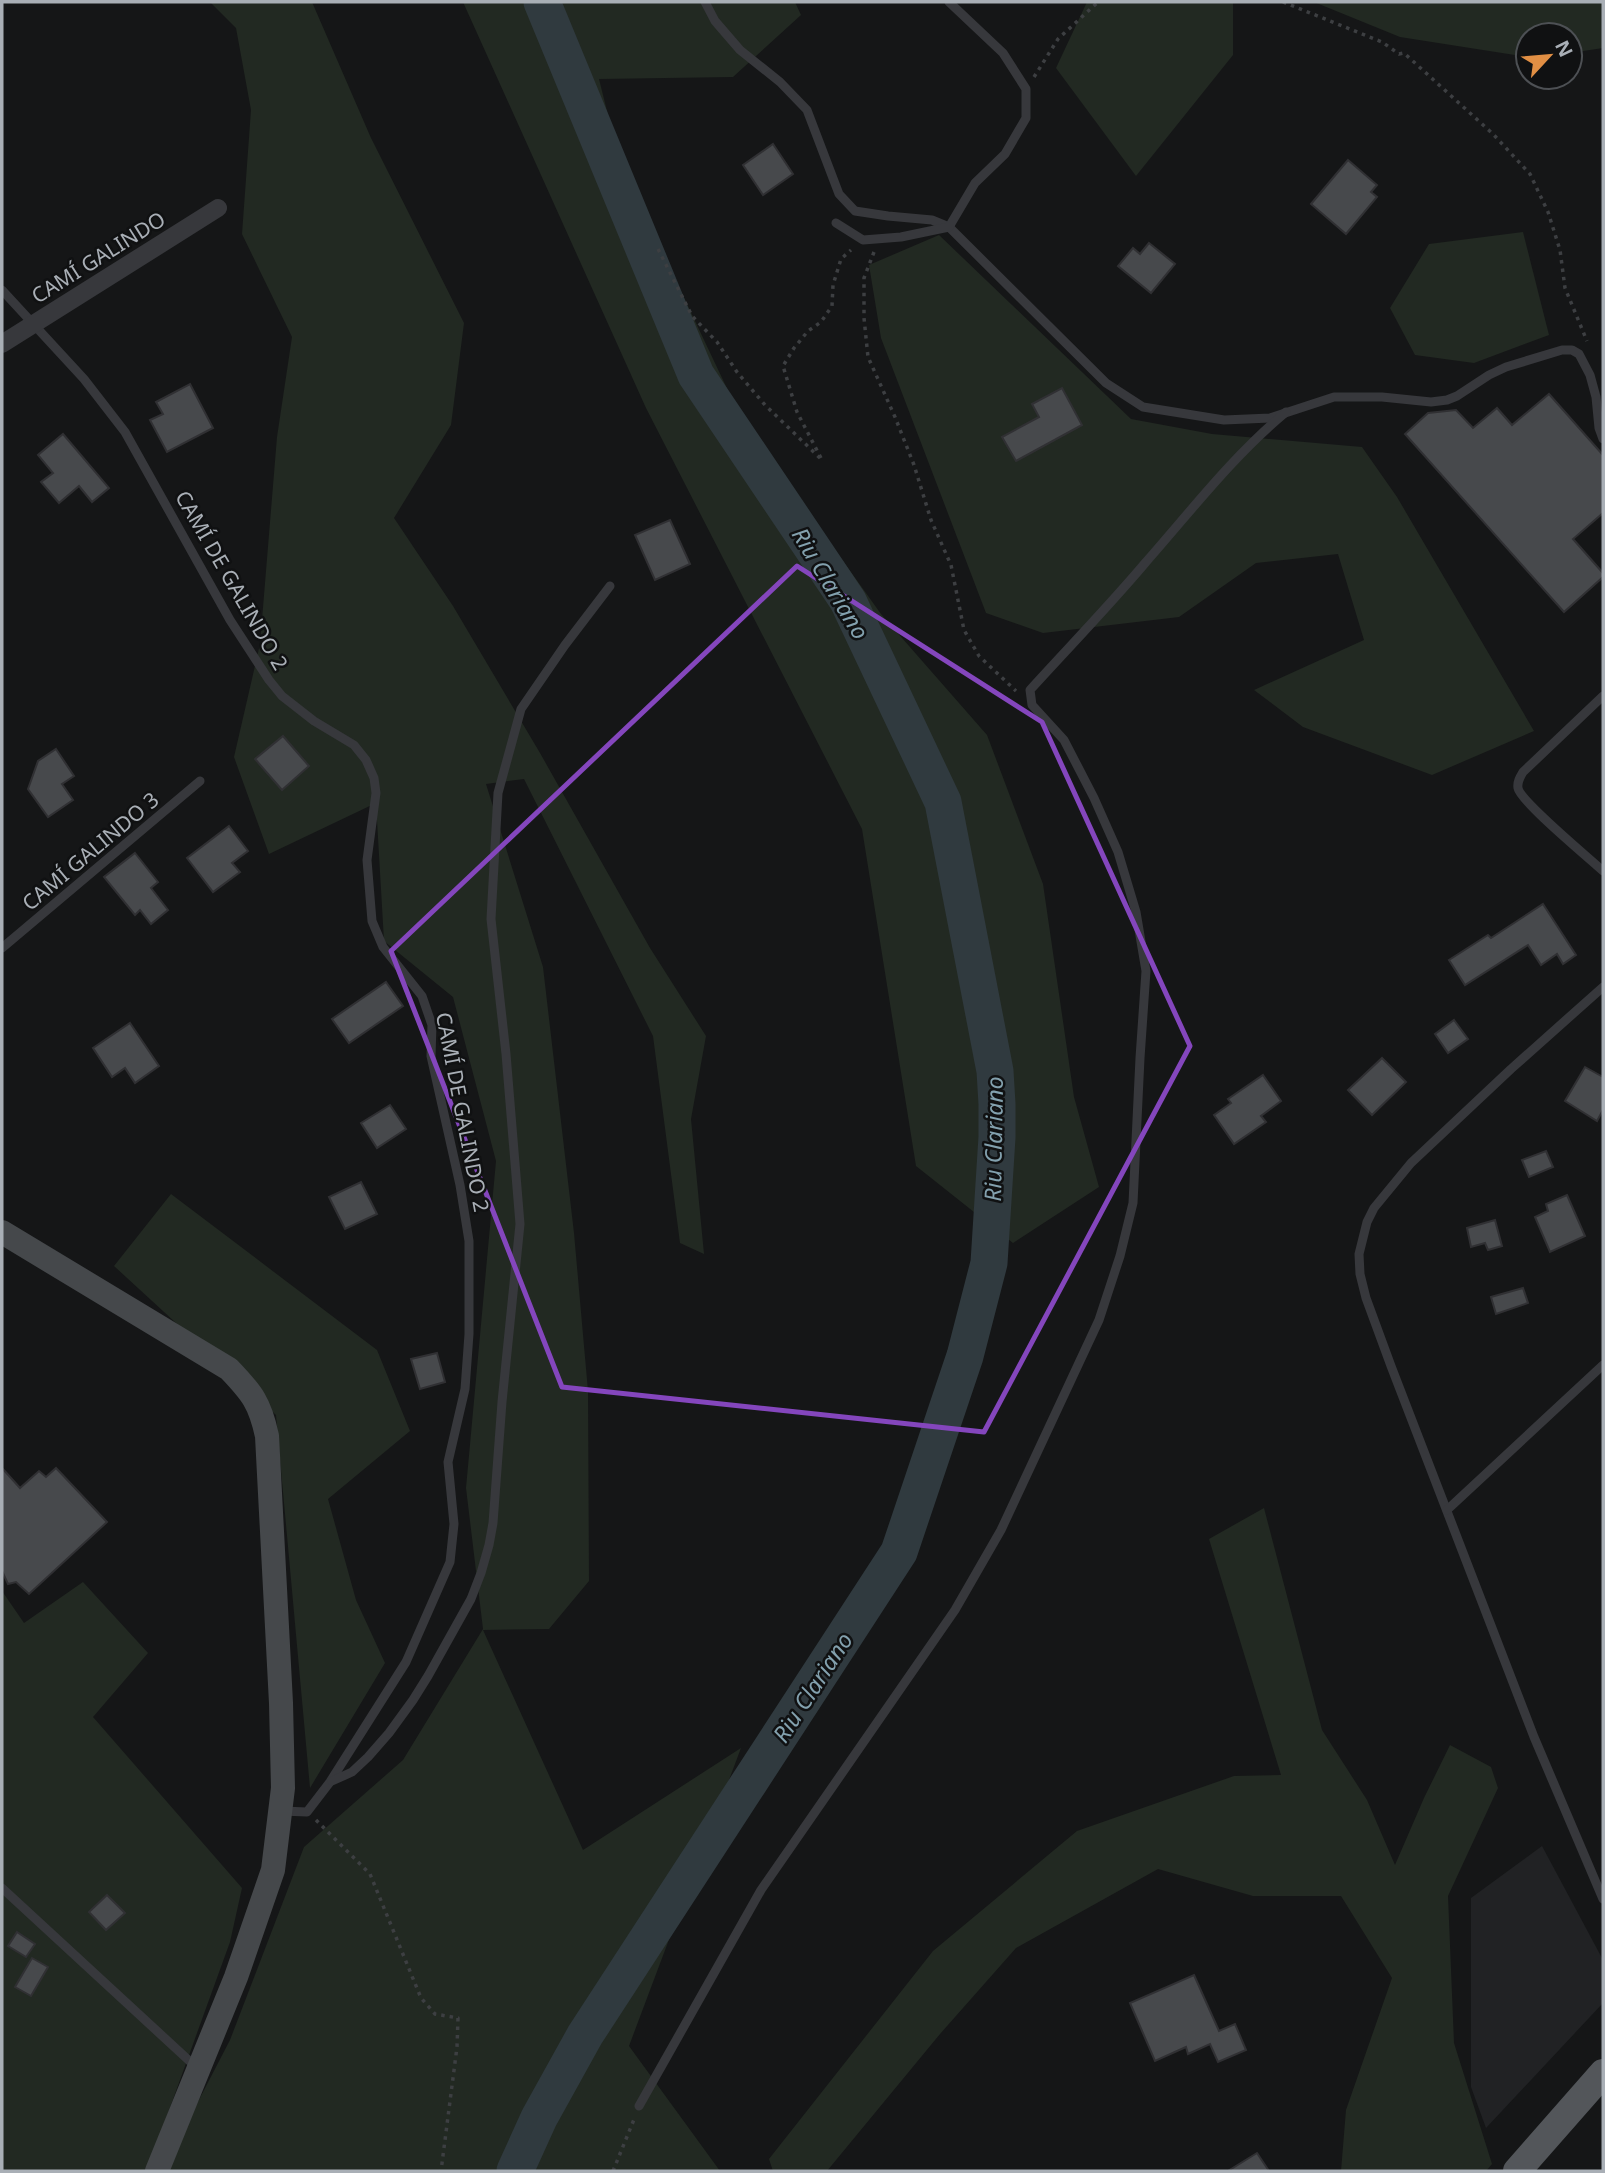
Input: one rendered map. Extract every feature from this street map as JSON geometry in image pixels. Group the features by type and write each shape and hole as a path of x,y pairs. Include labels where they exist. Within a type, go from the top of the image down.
{"main road":[{"path":"1517,2171 1603,2073"}],"street":[{"name":"CAMÍ GALINDO","path":"2,344 218,208"},
{"path":"2,1232 229,1369 247,1388 262,1411 267,1436 283,1788 273,1870 236,1978 157,2171"}],"lane":[{"path":"705,2 715,21 740,50 780,82 807,110 839,194 855,211 932,220 949,226 1106,383 1143,407 1224,420 1270,418 1334,397 1447,400 1506,367 1562,350 1572,350 1579,354 1590,375 1603,439"},
{"path":"836,222 863,240 901,237 949,226 975,183 1004,154 1026,118 1026,89 1003,53 948,2"},
{"name":"CAMÍ DE GALINDO 2","path":"2,290 84,379 125,432 258,667 282,696 314,722 354,745 366,760 374,778 376,793 367,860 372,921 383,947 422,996 432,1025 431,1056 460,1185 469,1241 469,1334 465,1390 448,1462 453,1508 450,1562 406,1662 330,1782 307,1812"},
{"path":"639,2106 761,1890 955,1610 1001,1530 1099,1320 1120,1256 1133,1203 1146,971 1136,912 1118,852 1064,740 1032,705 1030,690 1134,577 1227,468 1286,412"},
{"path":"330,1782 352,1772 368,1757 389,1734 413,1700 471,1600 489,1545 520,1224 508,1068 491,919 498,793 521,709 610,586"},
{"path":"1603,696 1523,772 1518,788 1535,808 1603,872"},
{"name":"CAMÍ GALINDO 3","path":"2,948 200,781"},
{"path":"1603,987 1410,1163 1374,1208 1364,1229 1359,1254 1360,1274 1366,1298 1534,1737 1603,1899"},
{"path":"1447,1510 1603,1366"},
{"path":"280,1810 307,1812"},
{"path":"2,1888 198,2069"}],"path":[{"path":"1026,89 1058,38 1098,2"},
{"path":"1283,2 1382,42 1399,54 1404,53 1493,134 1530,174 1548,212 1560,250 1565,288 1588,343 1579,354"},
{"path":"879,239 864,278 868,358 895,417 931,520 951,565 964,631 979,656 1013,690 1031,696"},
{"path":"658,249 692,316 717,342 737,372 765,405 822,460 797,412 783,366 794,348 808,331 821,323 832,306 833,285 841,259 863,240"},
{"path":"307,1812 370,1874 421,1998 435,2014 458,2018 457,2047 441,2171"},
{"path":"612,2171 639,2106"}],"highlighted area":[{"path":"797,566 1042,722 1190,1046 984,1432 562,1387 391,951"}],"shaded area":[{"path":"210,2 312,2 371,138 464,323 451,425 394,518 453,606 650,948 706,1036 691,1119 704,1254 680,1243 653,1036 524,779 486,784 543,967 574,1233 588,1391 589,1581 549,1629 483,1630 583,1850 741,1748 629,2046 720,2171 162,2171 230,2040 304,1847 403,1760 483,1629 466,1488 496,1161 453,997 384,941 376,803 269,854 234,757 260,644 277,437 292,337 242,234 251,110 236,28"},
{"path":"463,2 795,2 801,15 733,77 599,79 620,163 742,420 881,614 987,735 1043,884 1074,1097 1099,1187 1013,1243 916,1166 862,829 646,408"},
{"path":"1087,2 1233,2 1233,55 1136,176 1056,68"},
{"path":"1314,2 1603,2 1603,48 1584,51 1584,21 1514,21 1514,55 1400,37"},
{"path":"1523,232 1549,335 1474,363 1415,355 1390,308 1429,244"},
{"path":"939,235 1131,419 1212,434 1362,447 1397,497 1534,731 1432,775 1303,727 1254,690 1364,640 1338,554 1256,563 1179,617 1043,633 986,613 881,338 869,265"},
{"path":"171,1194 377,1350 410,1431 328,1499 356,1600 385,1663 310,1788 276,1415 114,1266"},
{"path":"1264,1508 1322,1730 1367,1800 1395,1865 1450,1745 1491,1767 1498,1788 1448,1896 1454,2043 1492,2164 1486,2171 1341,2171 1346,2110 1392,1978 1341,1896 1253,1896 1158,1869 1016,1948 940,2034 827,2171 773,2171 769,2159 933,1951 1077,1831 1234,1776 1281,1775 1209,1539"},
{"path":"83,1582 148,1653 93,1717 242,1888 230,1942 147,2171 2,2171 2,1591 24,1623"},
{"path":"1542,1846 1603,1960 1603,2003 1486,2128 1471,2087 1471,1898"}],"building":[{"path":"773,144 793,174 763,195 743,165"},
{"path":"1348,160 1377,185 1371,192 1377,197 1346,234 1311,204"},
{"path":"1149,243 1175,264 1151,293 1118,266 1133,248 1140,254"},
{"path":"190,384 213,428 167,452 150,420 163,414 156,402"},
{"path":"1062,388 1082,425 1016,461 1002,437 1039,417 1032,404"},
{"path":"1549,394 1603,455 1603,513 1573,539 1603,573 1603,577 1564,612 1405,434 1428,413 1456,410 1473,428 1497,408 1512,425"},
{"path":"63,434 109,488 92,502 79,486 59,503 41,482 53,473 38,455"},
{"path":"670,520 690,564 655,580 635,535"},
{"path":"283,736 309,766 282,790 255,759"},
{"path":"56,749 74,776 62,784 73,800 48,817 28,789 38,761"},
{"path":"229,826 248,851 232,863 240,872 213,892 187,858"},
{"path":"135,853 158,882 151,888 168,910 151,924 140,910 135,915 104,877"},
{"path":"1543,904 1576,955 1563,964 1557,954 1541,965 1528,945 1465,985 1449,960 1488,935 1491,938"},
{"path":"386,982 403,1006 349,1043 332,1019"},
{"path":"1454,1020 1468,1039 1448,1053 1435,1034"},
{"path":"130,1023 159,1066 135,1083 125,1068 112,1077 93,1048"},
{"path":"1382,1058 1406,1082 1372,1115 1348,1090"},
{"path":"1585,1067 1603,1077 1603,1110 1597,1121 1565,1101"},
{"path":"1263,1075 1281,1101 1261,1116 1266,1122 1234,1144 1214,1115 1231,1103 1228,1099"},
{"path":"390,1105 406,1129 377,1148 361,1123"},
{"path":"1546,1151 1553,1167 1529,1177 1522,1160"},
{"path":"361,1182 377,1214 345,1229 329,1197"},
{"path":"1567,1195 1585,1236 1550,1252 1535,1217 1548,1211 1546,1204"},
{"path":"1495,1220 1502,1246 1488,1250 1485,1243 1471,1247 1467,1228"},
{"path":"1523,1288 1528,1303 1496,1314 1491,1297"},
{"path":"437,1353 445,1382 420,1389 411,1359"},
{"path":"2,1468 20,1488 39,1471 46,1477 56,1468 107,1522 29,1594 16,1582 8,1584 2,1571"},
{"path":"107,1895 125,1913 106,1930 89,1912"},
{"path":"17,1932 35,1944 26,1957 8,1946"},
{"path":"32,1958 48,1967 31,1996 15,1987"},
{"path":"1194,1975 1219,2031 1235,2024 1246,2050 1218,2062 1210,2044 1188,2054 1186,2047 1155,2061 1130,2003"},
{"path":"1257,2153 1269,2171 1228,2171"}],"waterway":[{"name":"Riu Clariano","path":"515,2171 539,2118 585,2035 899,1552 965,1356 989,1263 997,1137 995,1071 943,802 848,601 696,375 542,2"}]}
